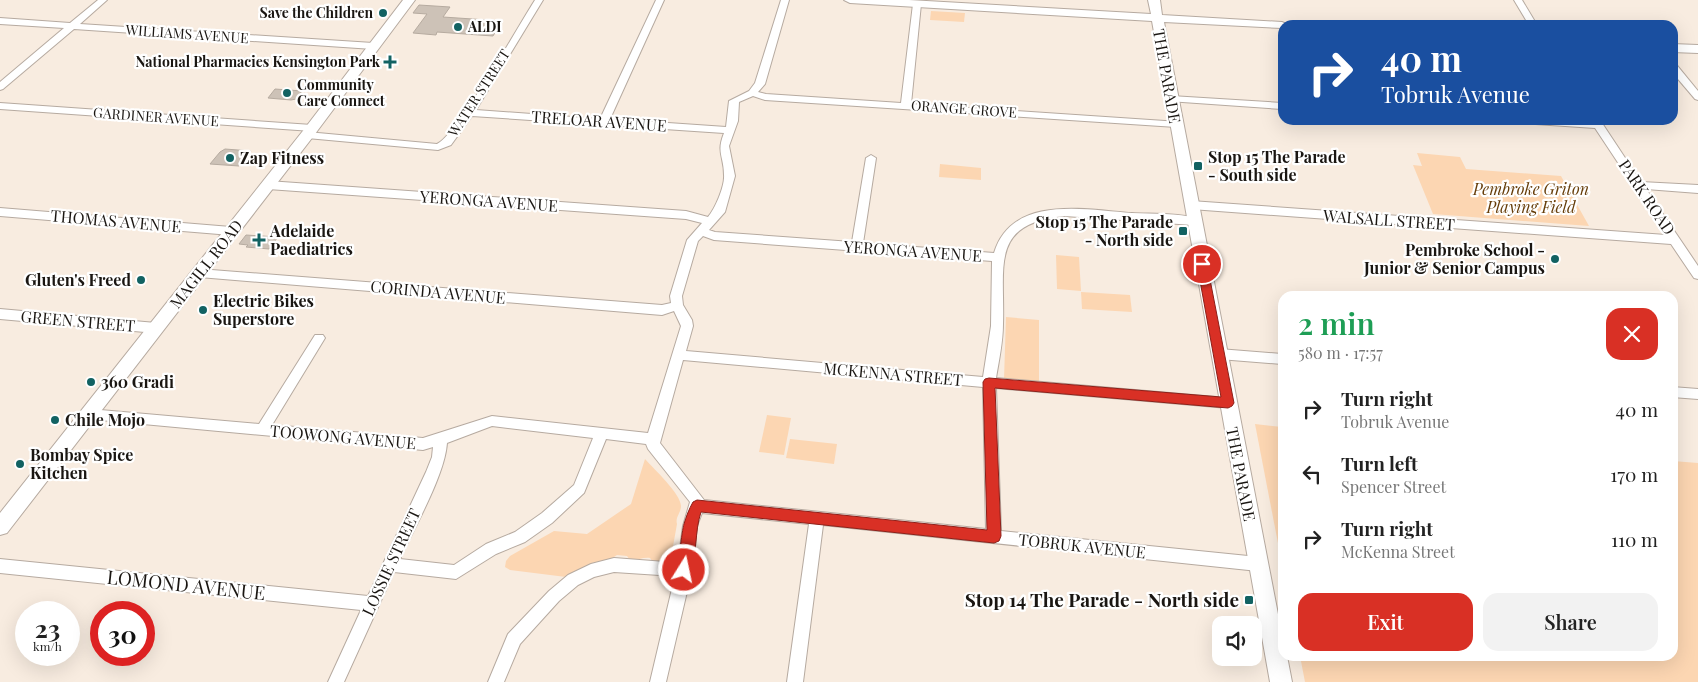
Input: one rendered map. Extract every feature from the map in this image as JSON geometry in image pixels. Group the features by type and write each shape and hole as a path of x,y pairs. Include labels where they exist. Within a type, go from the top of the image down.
{"main road":[{"name":"MAGILL ROAD","path":"0,526 268,185 409,0"},
{"path":"850,0 1278,25"},
{"name":"THE PARADE","path":"1154,0 1192,213 1281,682"},
{"path":"1678,48 1698,49"}],"street":[{"path":"0,87 104,0"},
{"name":"WATER STREET","path":"309,132 438,147 446,143 469,113 538,0"},
{"path":"604,121 660,0"},
{"path":"658,682 684,570 690,526 697,506 697,500 656,451 653,439 687,326 686,320 677,306 676,296 693,240 719,212 722,204 730,176 724,146 728,130 733,121 734,101 752,92 760,84 785,0"},
{"path":"1518,0 1530,20"},
{"path":"906,106 917,4"},
{"name":"WILLIAMS AVENUE","path":"0,21 373,46"},
{"path":"1678,72 1698,97"},
{"name":"ORANGE GROVE","path":"752,92 765,97 1176,124"},
{"path":"1171,99 1278,106"},
{"name":"GARDINER AVENUE","path":"0,106 309,132"},
{"name":"TRELOAR AVENUE","path":"469,113 728,130"},
{"name":"PARK ROAD","path":"1599,125 1698,276"},
{"path":"857,247 871,158"},
{"name":"YERONGA AVENUE","path":"268,185 686,215 706,226 714,236 998,257 1000,248 1014,227 1027,218 1045,213 1192,213"},
{"path":"1638,185 1698,189"},
{"name":"THOMAS AVENUE","path":"0,212 231,231"},
{"name":"WALSALL STREET","path":"1192,213 1676,240"},
{"path":"994,536 989,382 997,326 998,257"},
{"name":"CORINDA AVENUE","path":"199,273 660,310 677,306"},
{"path":"0,326 5,314"},
{"name":"GREEN STREET","path":"5,314 156,328"},
{"path":"262,430 319,338"},
{"path":"1219,354 1278,359"},
{"name":"MCKENNA STREET","path":"678,356 1228,403"},
{"path":"1678,392 1698,394"},
{"name":"TOOWONG AVENUE","path":"89,414 422,444 440,441 474,425 492,421 653,439"},
{"path":"390,565 456,572 491,549 520,537 547,518 579,489 600,434"},
{"name":"LOSSIE STREET","path":"336,682 434,472 439,457 440,441"},
{"name":"TOBRUK AVENUE","path":"697,506 1258,564"},
{"path":"794,682 817,518"},
{"path":"496,682 514,639 554,596 573,580 591,571 614,565 684,570"},
{"name":"LOMOND AVENUE","path":"0,566 372,604"}],"green space":[{"path":"931,11 965,13 964,22 930,20"},
{"name":"Pembroke Griton Playing Field","path":"1417,153 1460,157 1466,169 1561,176 1589,226 1433,214 1413,165 1422,166"},
{"path":"940,164 981,168 981,180 939,177"},
{"path":"1056,255 1079,257 1081,291 1057,289"},
{"path":"1081,292 1130,295 1132,312 1082,309"},
{"path":"1006,317 1039,320 1039,382 1004,379"},
{"path":"767,415 791,418 784,455 759,452"},
{"path":"1255,424 1278,427 1278,543"},
{"path":"790,439 837,444 834,464 786,458"},
{"path":"645,459 672,488 680,501 681,508 677,519 670,563 654,563 650,558 630,560 627,556 617,555 611,559 592,563 566,577 510,570 505,567 506,561 510,556 554,531 587,534 631,504"},
{"path":"1678,461 1698,463 1698,682 1305,682 1301,661 1678,661"}],"building":[{"name":"ALDI","path":"419,5 450,7 443,17 502,21 493,36 437,32 436,35 413,33 427,14 413,13"},
{"name":"Community Care Connect","path":"275,89 302,91 296,99 268,98"},
{"name":"Zap Fitness","path":"225,149 251,151 239,166 210,164"},
{"name":"Adelaide Paediatrics","path":"246,235 278,237 269,249 246,247 248,245 239,244"}],"place":[{"name":"Save the Children","path":"383,13"},
{"name":"ALDI","path":"458,27"},
{"name":"National Pharmacies Kensington Park","path":"390,62"},
{"name":"Community Care Connect","path":"287,93"},
{"name":"Zap Fitness","path":"230,158"},
{"name":"Stop 15 The Parade - South side","path":"1198,166"},
{"name":"Stop 15 The Parade - North side","path":"1183,231"},
{"name":"Adelaide Paediatrics","path":"259,240"},
{"name":"Pembroke School - Junior & Senior Campus","path":"1555,259"},
{"name":"Gluten's Freed","path":"141,280"},
{"name":"Electric Bikes Superstore","path":"203,310"},
{"name":"360 Gradi","path":"91,382"},
{"name":"Chile Mojo","path":"55,420"},
{"name":"Bombay Spice Kitchen","path":"20,464"},
{"name":"Stop 14 The Parade - North side","path":"1249,600"}],"route":[{"path":"684,570 691,518 697,506 994,536 989,382 1228,403 1202,264"}]}
